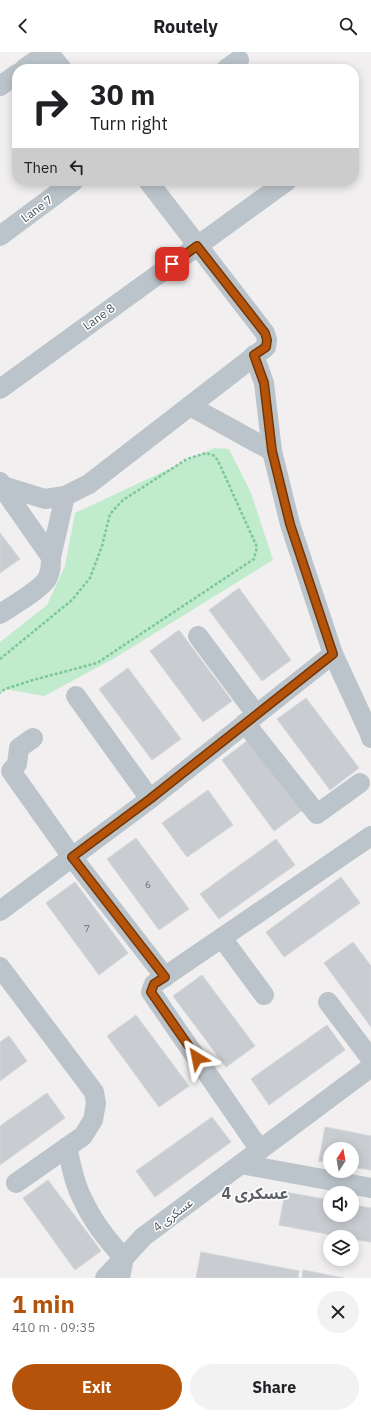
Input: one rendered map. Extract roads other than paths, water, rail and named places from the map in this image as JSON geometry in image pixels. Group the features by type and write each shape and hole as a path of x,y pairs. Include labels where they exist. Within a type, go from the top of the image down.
{"street":[{"path":"31,64 48,52 58,64"},
{"path":"0,86 12,78"},
{"name":"Lane 7","path":"0,236 67,186"},
{"path":"3,492 45,499 65,496 89,484 266,347 267,340 265,333 152,186"},
{"name":"Lane 8","path":"0,389 280,186"},
{"path":"254,355 264,383 272,451 290,524 333,654 371,738"},
{"path":"190,406 272,451"},
{"path":"3,492 50,557"},
{"path":"0,614 39,586 46,579 51,568 50,557 65,496"},
{"path":"198,636 250,719 317,814 360,783"},
{"path":"0,911 150,799 333,654"},
{"path":"76,696 150,799"},
{"path":"33,738 19,748 17,764 6,772 165,977"},
{"path":"260,1150 151,992 154,984 371,836"},
{"path":"222,938 264,995"},
{"path":"0,967 94,1092 96,1103 93,1120 83,1136 16,1182"},
{"path":"328,1002 371,1059"},
{"name":"عسکری 4","path":"105,1278 143,1237 371,1067"},
{"path":"67,1147 82,1199 99,1228 124,1258 120,1278"},
{"path":"241,1164 371,1188"}],"district":[{"name":"عسکری 4","path":"255,1193"}]}
